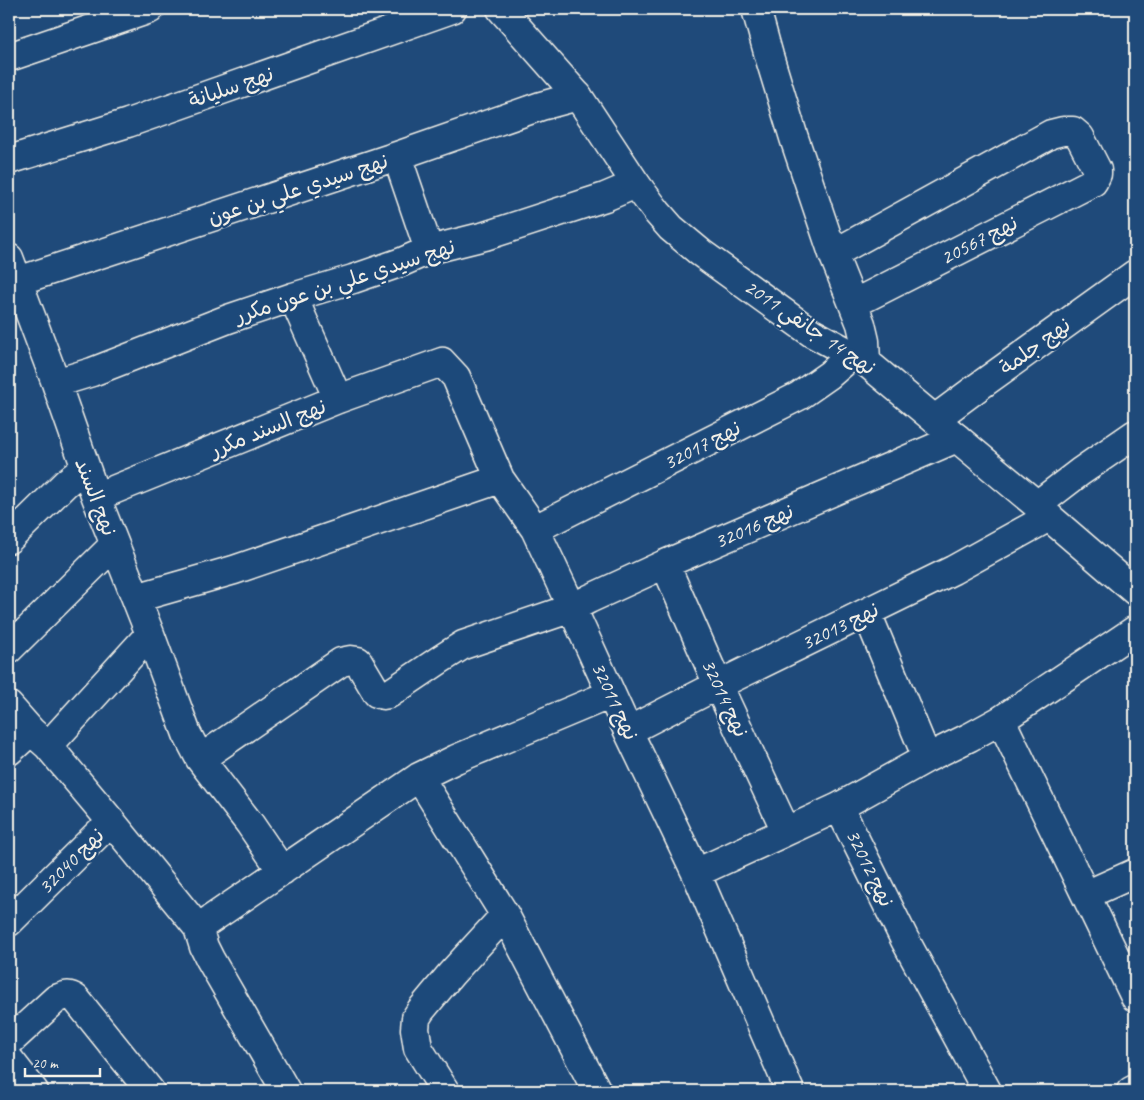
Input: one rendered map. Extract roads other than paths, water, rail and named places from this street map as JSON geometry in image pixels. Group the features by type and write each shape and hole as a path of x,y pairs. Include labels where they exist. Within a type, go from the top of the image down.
{"street":[{"path":"9,57 150,9"},
{"name":"نهج سليانة","path":"9,160 128,123 452,9"},
{"name":"نهج 14 جانفي 2011","path":"501,9 578,96 636,184 671,228 701,253 812,333 859,358 935,419 947,443 1043,511 1135,591"},
{"path":"756,9 791,129 833,254 861,324 865,341 859,358"},
{"name":"نهج سيدي علي بن عون","path":"12,275 397,156 541,106 578,96"},
{"name":"نهج 20567","path":"833,254 1051,134 1073,131 1080,137 1096,170 1094,182 853,304"},
{"path":"397,156 429,250"},
{"name":"نهج سيدي علي بن عون مكرر","path":"56,383 92,372 293,297 370,274 429,250 485,236 605,197 636,184"},
{"name":"نهج جلمة","path":"935,419 1135,274"},
{"name":"نهج السند","path":"12,275 56,383 85,468 187,734 200,760 250,824 282,871"},
{"path":"293,297 338,399"},
{"name":"نهج 32017","path":"540,526 799,396 829,375 859,358"},
{"name":"نهج السند مكرر","path":"96,497 338,399 442,362"},
{"name":"نهج 32011","path":"442,362 456,377 500,479 540,526 572,608 696,873 790,1091"},
{"name":"نهج 32013","path":"628,731 953,570 1043,511 1080,472 1135,434"},
{"name":"نهج 32016","path":"200,760 342,662 358,661 377,693 389,694 464,645 572,608 665,564 947,443"},
{"path":"9,539 66,483 85,468"},
{"path":"136,598 234,570 500,479"},
{"path":"9,649 114,545"},
{"name":"نهج 32014","path":"665,564 718,685 786,831"},
{"path":"867,613 927,758"},
{"name":"نهج 32012","path":"987,1091 905,940 839,807 927,758 1001,720 1135,630"},
{"path":"25,744 150,634"},
{"path":"198,928 419,777 456,759 611,694"},
{"path":"9,706 25,744 111,821 198,928 210,959 286,1091"},
{"path":"1001,720 1135,997"},
{"path":"419,777 505,916 597,1091"},
{"path":"696,873 839,807"},
{"name":"نهج 32040","path":"9,922 111,821"},
{"path":"1086,894 1135,873"},
{"path":"445,1091 418,1048 415,1037 416,1018 451,974 505,916"},
{"path":"9,1042 56,999 72,996 150,1091"},
{"path":"9,1058 34,1091"},
{"path":"1131,1091 1135,1089"}]}
